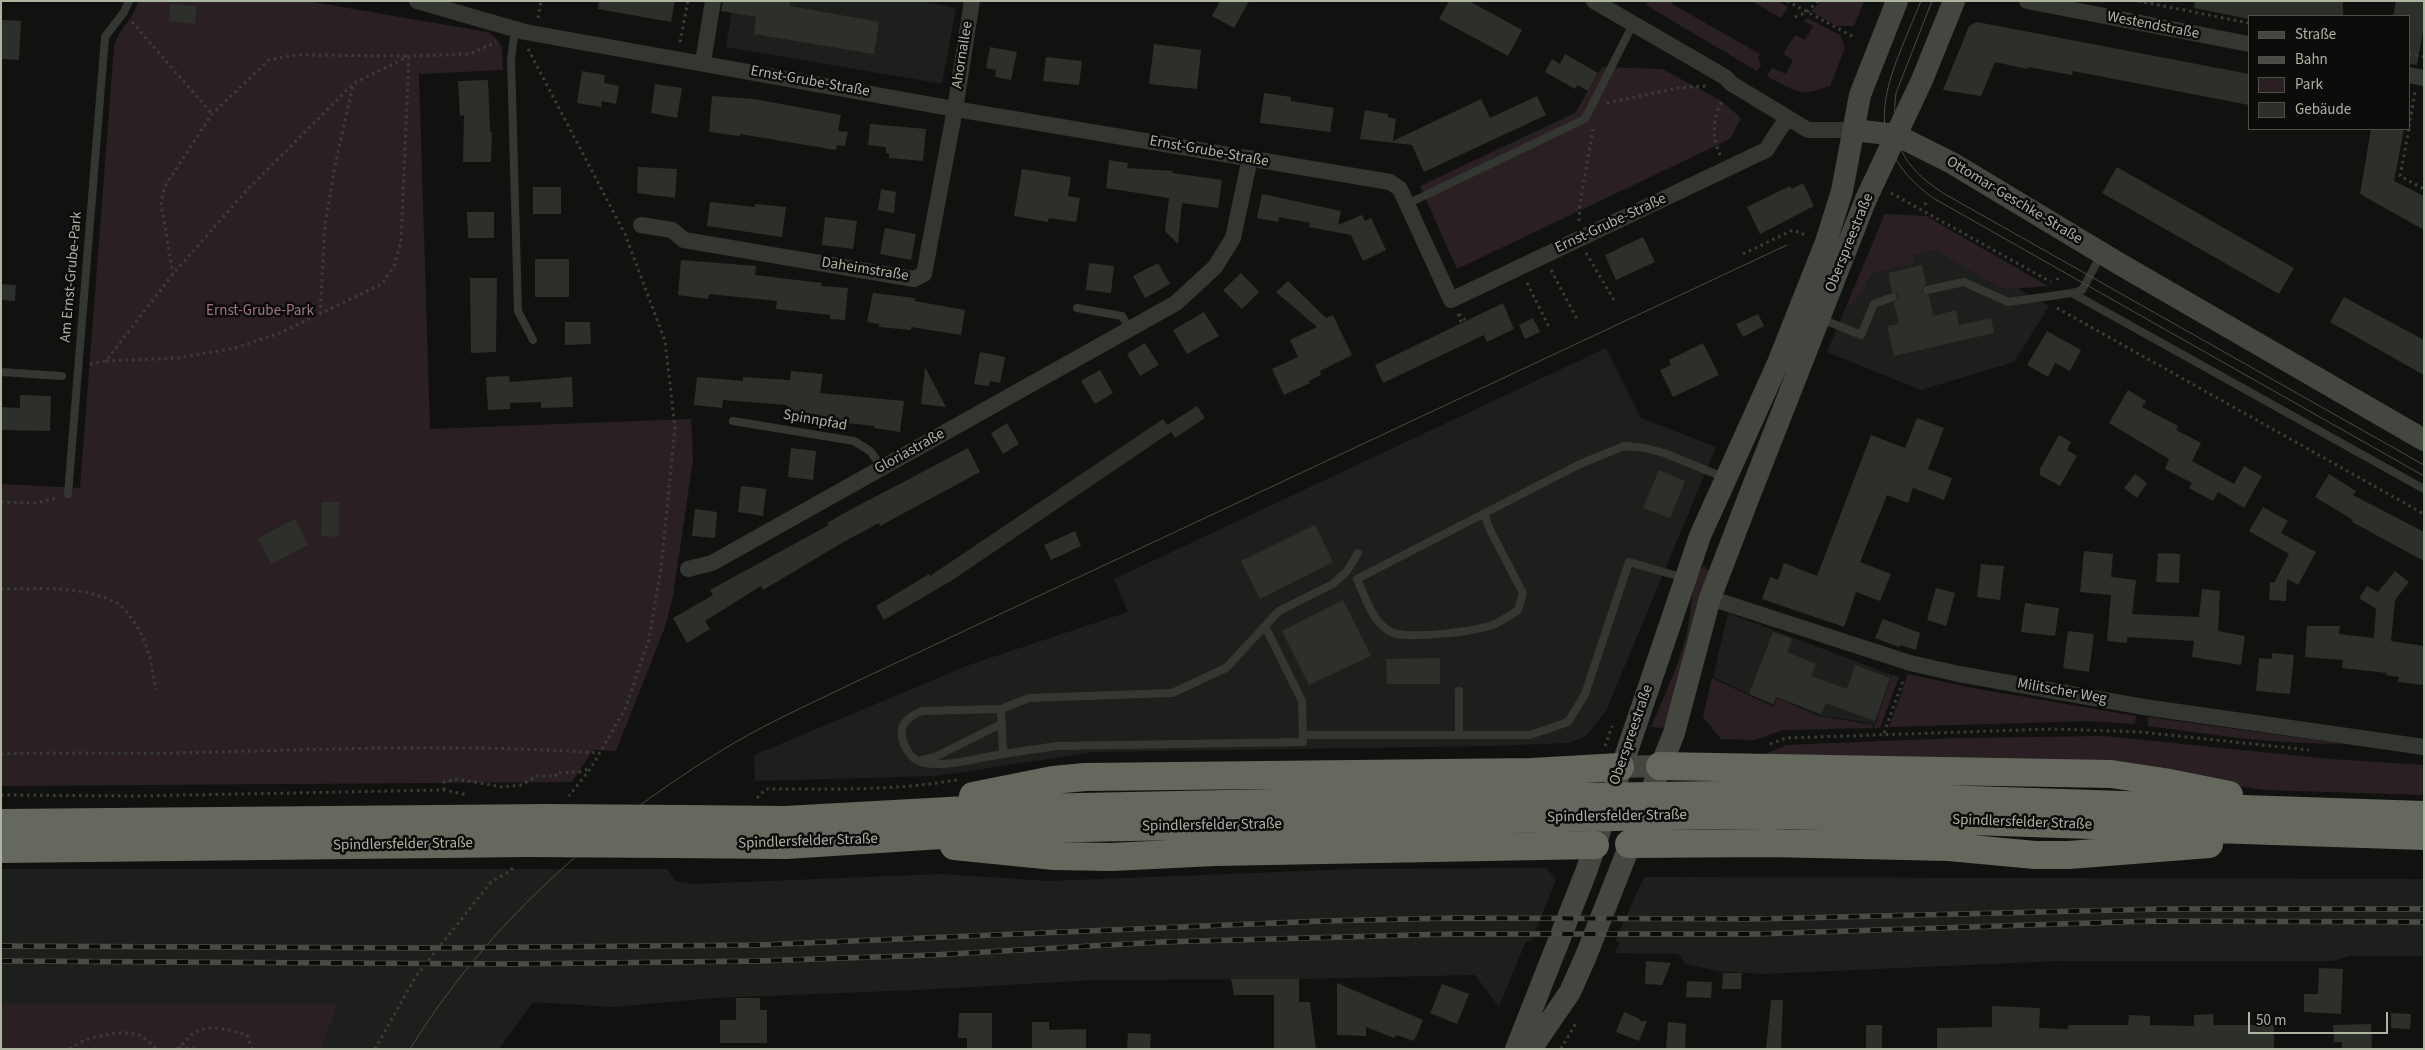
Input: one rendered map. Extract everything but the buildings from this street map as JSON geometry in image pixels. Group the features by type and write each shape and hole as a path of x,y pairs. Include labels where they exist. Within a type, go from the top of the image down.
{"highway":[{"path":"901,826 1053,780 1086,776 1240,777 1532,772 1620,766"},
{"path":"1660,766 2111,774 2164,782 2306,822"},
{"name":"Spindlersfelder Straße","path":"1,849 522,853 669,844 786,845 901,826 1098,806 1511,809 1721,805 1802,794 2306,822 2424,836"},
{"name":"Spindlersfelder Straße","path":"2306,822 2424,815"},
{"name":"Spindlersfelder Straße","path":"1,823 546,818 785,820 901,826"},
{"path":"1629,844 1770,843 1950,847 2035,855 2069,855 2163,849 2306,822"},
{"path":"901,826 990,851 1054,856 1111,857 1215,852 1595,844"}],"main road":[{"name":"Oberspreestraße","path":"1516,1049 1586,872 1620,766 1700,536 1778,363 1826,242 1842,191 1860,96 1897,1"},
{"name":"Oberspreestraße","path":"1531,1049 1570,992 1674,733 1710,598 1752,488 1866,199 1922,80 1954,1"},
{"name":"Ottomar-Geschke-Straße","path":"1854,130 1896,135 1952,163 2102,254 2424,440"},
{"path":"1725,477 1752,488"},
{"path":"1620,766 1660,766"},
{"name":"Spindlersfelder Straße","path":"1595,844 1629,844"}],"street":[{"name":"Ernst-Grube-Straße","path":"416,1 448,5 520,30 955,109 1390,182 1400,189 1451,300 1766,150 1788,118"},
{"path":"704,62 713,1"},
{"name":"Ahornallee","path":"955,109 972,1"},
{"name":"Ottomar-Geschke-Straße","path":"1594,1 1725,76 1732,84 1808,130 1854,130"},
{"name":"Westendstraße","path":"2027,1 2248,44"},
{"name":"Daheimstraße","path":"642,225 672,230 684,240 914,279 924,274 927,264 955,109"},
{"name":"Gloriastraße","path":"688,569 712,563 1176,303 1215,267 1233,238 1250,158"},
{"name":"Militscher Weg","path":"1710,598 1910,663 2144,707 2424,747"}],"lane":[{"name":"Am Ernst-Grube-Park","path":"68,494 106,37 124,12 129,1"},
{"path":"1407,204 1585,119 1633,24"},
{"path":"520,30 511,59 518,311 532,340"},
{"path":"1927,290 1964,282 2008,302 2072,293 2082,290 2102,254"},
{"path":"2072,293 2424,489"},
{"path":"1820,318 1861,335 1874,304 1893,297"},
{"path":"1077,308 1122,316 1130,330"},
{"path":"1,372 62,376"},
{"name":"Spinnpfad","path":"733,421 854,441 870,451 882,467"},
{"path":"1484,513 1490,530 1523,593 1518,610 1509,617 1494,624 1480,627 1417,636 1399,635 1388,631 1375,618 1357,579 1484,513 1580,464 1624,446 1664,452 1725,477"},
{"path":"1265,626 1302,700 1302,742 1057,746 936,764 918,761 907,751 901,734 904,723 912,715 922,711 1000,709 1029,698 1172,693 1226,668 1265,626 1279,611 1333,584 1347,571 1358,553"},
{"path":"1303,735 1530,735 1568,722 1585,694 1629,562 1686,579"},
{"path":"1459,691 1459,735"},
{"path":"1000,709 1003,754"},
{"path":"918,761 935,757 1001,724"}],"path":[{"path":"677,58 688,1"},
{"path":"1787,1 1854,37"},
{"path":"1795,17 1807,12 1818,1"},
{"path":"2138,1 2248,23"},
{"path":"124,12 212,114"},
{"path":"172,274 161,203 165,186 212,114 269,60 296,55 409,56 470,54 520,30 628,243 665,341 675,428 661,568 648,639 626,707 591,768 568,798"},
{"path":"2410,54 2424,56"},
{"path":"106,361 172,274 246,191 354,83 409,56"},
{"path":"79,364 178,358 235,348 280,333 382,284 395,264 401,240 409,56"},
{"path":"2410,122 2417,77"},
{"path":"320,314 325,224 336,161 354,83"},
{"path":"1579,226 1580,204 1596,117 1592,106 1678,88 1732,84"},
{"path":"1726,169 1713,131 1717,110 1732,84"},
{"path":"2409,130 2400,176 2424,189"},
{"path":"1885,190 2072,293"},
{"path":"1925,204 1927,200"},
{"path":"1743,254 1793,230 1808,236"},
{"path":"1544,256 1577,319"},
{"path":"1589,259 1614,300"},
{"path":"2057,280 2060,275"},
{"path":"1524,277 1549,327"},
{"path":"2019,300 2058,308 2424,514"},
{"path":"1,502 36,503 54,500 68,494"},
{"path":"1,589 65,589 117,602 132,619 147,648 156,690"},
{"path":"1884,733 1910,663"},
{"path":"1764,746 1786,738 1884,733 2052,729 2141,732 2310,750"},
{"path":"1,754 170,753 335,748 551,749 600,753"},
{"path":"444,790 444,782 457,779 502,787 522,785 536,776 556,776 556,773 579,772 591,768"},
{"path":"1,795 136,796 444,790 462,792 471,796"},
{"path":"375,1049 416,976 491,882 510,871 522,853"},
{"path":"178,1048 191,1035 202,1029 226,1028 247,1036 252,1049"},
{"path":"70,1049 78,1042 123,1033 141,1036 156,1049"},
{"path":"178,1048 199,1049"}],"shaded area":[{"path":"733,1 919,1 956,8 942,84 726,47"},
{"path":"1885,214 2049,306 2014,362 1921,390 1827,352"},
{"path":"1606,348 1641,418 1716,447 1606,711 1586,736 1569,743 1491,746 1094,752 936,776 755,781 754,755 969,665 1128,612 1114,579"},
{"path":"1728,613 1892,675 1875,724 1819,715 1777,697 1774,706 1713,677"},
{"path":"1547,868 1556,880 1531,941 1526,941 1499,1007 1475,975 1299,979 1095,980 917,990 713,998 615,1007 533,1002 499,1049 321,1049 339,1004 1,1004 1,869 667,869 675,881 693,884 941,874 1048,881 1355,869"},
{"path":"1644,877 2424,879 2424,956 2349,956 2334,961 2058,961 1764,974 1718,971 1686,964 1678,954 1614,953 1620,942 1615,941"}],"green space":[{"name":"Ernst-Grube-Park","path":"138,1 307,1 487,32 500,43 503,70 419,74 430,429 691,419 693,459 673,596 665,627 616,751 593,750 572,782 1,786 1,484 80,488 114,47 119,35 134,13"},
{"path":"1649,1 1673,1 1672,4 1760,54 1758,58 1761,65 1757,71 1646,5"},
{"path":"1752,1 1778,1 1788,7 1781,18"},
{"path":"1821,1 1864,1 1854,26 1837,26 1811,11"},
{"path":"1807,18 1840,35 1845,48 1830,86 1802,92 1786,87 1767,76 1772,68 1786,74 1793,60 1783,54 1795,35 1805,40 1813,26 1804,21"},
{"path":"1602,67 1662,69 1720,100 1741,118 1730,139 1457,269 1420,186 1575,113"},
{"path":"1885,214 1926,216 2048,286 2011,289 1999,287 1935,250 1912,255 1914,264 1872,273 1855,302 1846,307"},
{"path":"1704,566 1710,572 1664,728 1651,727 1682,648 1689,621 1695,583 1700,570"},
{"path":"1908,674 1972,688 2136,716 2135,724 2088,721 1889,727"},
{"path":"1892,675 1899,677 1880,728 1874,728"},
{"path":"1712,678 1774,707 1777,698 1819,716 1874,725 1872,728 1783,730 1755,740 1721,739 1703,717"},
{"path":"2148,717 2344,744 2270,741 2148,726"},
{"path":"2104,736 2330,759 2424,765 2424,795 2265,790 2223,784 1754,759 1786,745 1960,738"},
{"path":"1,1004 339,1004 321,1049 1,1049"}],"tram line":[{"path":"1921,1 1890,80 1885,105 1885,129 1892,152 1908,175 1933,198 2424,476"},
{"path":"1932,1 1896,93 1895,125 1897,139 1902,151 1918,173 1943,193 2424,465"},
{"path":"410,1049 439,1005 472,962 546,884 628,814 671,783 732,744 782,717 851,684 1787,245"}],"railway":[{"path":"1,946 426,948 758,945 1322,921 1453,918 1756,919 2162,909 2424,909"},
{"path":"1,961 513,964 758,961 932,955 1162,942 1452,934 1756,934 2152,921 2424,922"}]}
